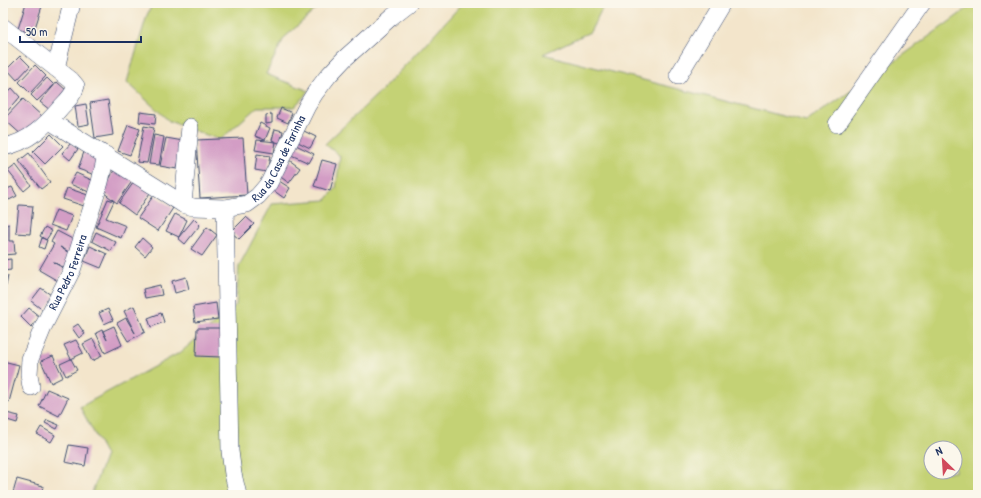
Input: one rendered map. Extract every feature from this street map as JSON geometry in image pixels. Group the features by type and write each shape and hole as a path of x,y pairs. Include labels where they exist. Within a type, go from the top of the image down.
{"street":[{"path":"56,68 72,3"},
{"name":"Rua da Casa de Farinha","path":"50,121 183,204 225,208 247,204 258,196 269,183 307,106 328,76 344,59 409,3"},
{"path":"678,76 722,3"},
{"path":"837,124 922,3"},
{"path":"3,27 71,80 76,86 71,96 50,121 37,132 20,143 6,144"},
{"path":"183,204 190,127"},
{"name":"Rua Pedro Ferreira","path":"31,387 29,374 30,359 44,325 72,270 100,182 106,155"},
{"path":"225,208 230,451 238,495"}],"green space":[{"path":"153,3 323,3 284,38 266,74 309,91 294,107 257,107 220,140 169,121 127,82 147,15"},
{"path":"463,3 605,3 590,32 543,54 806,122 902,56 975,3 978,3 978,495 91,495 106,455 80,407 181,352 236,305 239,266 272,204 326,200 336,188 340,156 325,144 382,90"}],"building":[{"path":"26,3 43,3 33,34 18,29"},
{"path":"20,56 30,66 17,80 7,69"},
{"path":"35,65 46,76 30,93 19,82"},
{"path":"47,78 54,85 37,101 31,95"},
{"path":"57,82 67,91 50,110 40,102"},
{"path":"3,83 9,89 3,96"},
{"path":"12,88 20,97 3,116 3,98"},
{"path":"23,99 43,117 24,137 4,119"},
{"path":"108,100 113,135 95,138 90,103"},
{"path":"86,104 89,124 78,126 75,106"},
{"path":"281,108 292,113 288,123 277,118"},
{"path":"140,112 156,114 155,124 139,122"},
{"path":"272,114 272,123 266,124 266,115"},
{"path":"260,123 270,128 265,140 255,136"},
{"path":"128,125 140,129 130,155 118,151"},
{"path":"144,126 154,128 147,163 137,162"},
{"path":"275,129 283,131 280,143 272,140"},
{"path":"302,130 316,137 310,148 296,141"},
{"path":"51,134 63,146 45,164 33,152"},
{"path":"154,135 164,137 159,165 149,164"},
{"path":"166,138 183,141 177,169 160,166"},
{"path":"243,138 247,195 200,198 196,140"},
{"path":"257,140 276,142 274,153 255,150"},
{"path":"71,143 78,149 70,160 62,153"},
{"path":"294,144 314,154 309,163 289,154"},
{"path":"84,152 101,158 95,175 78,169"},
{"path":"29,153 50,182 41,189 19,161"},
{"path":"257,154 270,156 267,172 255,170"},
{"path":"289,160 300,168 289,183 278,175"},
{"path":"322,160 337,164 330,191 314,186"},
{"path":"16,165 31,185 24,191 8,171"},
{"path":"115,168 133,180 117,203 103,192"},
{"path":"76,173 94,181 89,192 70,184"},
{"path":"136,179 152,190 135,215 119,203"},
{"path":"276,179 290,188 284,198 270,188"},
{"path":"12,187 17,196 9,200 4,190"},
{"path":"67,188 88,195 84,206 63,199"},
{"path":"154,195 173,208 158,231 138,218"},
{"path":"108,199 114,201 106,218 126,226 121,238 96,227"},
{"path":"19,205 33,206 30,234 16,233"},
{"path":"56,210 72,216 66,231 50,225"},
{"path":"175,214 187,220 179,237 166,231"},
{"path":"246,217 254,224 239,239 231,232"},
{"path":"194,219 200,225 185,244 178,238"},
{"path":"9,224 9,241 14,241 15,254 3,255 3,225"},
{"path":"45,227 52,231 46,240 40,236"},
{"path":"207,227 217,235 202,256 191,249"},
{"path":"57,231 78,242 71,253 60,247 72,255 65,268 53,262 65,269 58,281 39,270 54,244 51,242"},
{"path":"96,232 116,242 111,251 92,241"},
{"path":"42,238 47,240 44,249 39,247"},
{"path":"142,238 152,247 145,256 135,247"},
{"path":"90,246 107,254 101,268 84,261"},
{"path":"11,259 11,270 3,271 3,260"},
{"path":"3,275 8,276 6,286 3,286"},
{"path":"186,277 189,289 175,293 172,281"},
{"path":"160,285 162,295 145,298 143,289"},
{"path":"41,288 54,297 44,311 31,301"},
{"path":"216,303 218,319 195,322 193,307"},
{"path":"134,306 145,332 128,341 117,323 126,318 135,333 124,311"},
{"path":"29,308 40,317 31,327 21,317"},
{"path":"108,309 113,320 104,324 99,313"},
{"path":"161,313 164,322 151,327 148,318"},
{"path":"78,324 85,334 79,338 72,328"},
{"path":"114,326 122,345 105,353 96,333 102,330 107,340 103,331"},
{"path":"197,328 222,328 221,357 196,356"},
{"path":"93,339 102,356 92,361 83,344"},
{"path":"76,340 83,353 71,359 64,345"},
{"path":"53,356 63,377 51,383 41,361"},
{"path":"71,359 77,370 66,376 60,364"},
{"path":"3,361 19,365 9,402 3,401"},
{"path":"47,389 68,398 59,416 39,406"},
{"path":"6,413 19,416 17,423 4,419"},
{"path":"47,420 59,425 57,429 45,423"},
{"path":"41,427 55,435 51,442 37,434"},
{"path":"69,445 88,448 85,466 65,462"},
{"path":"17,479 43,486 41,495 18,495 13,493"}]}
